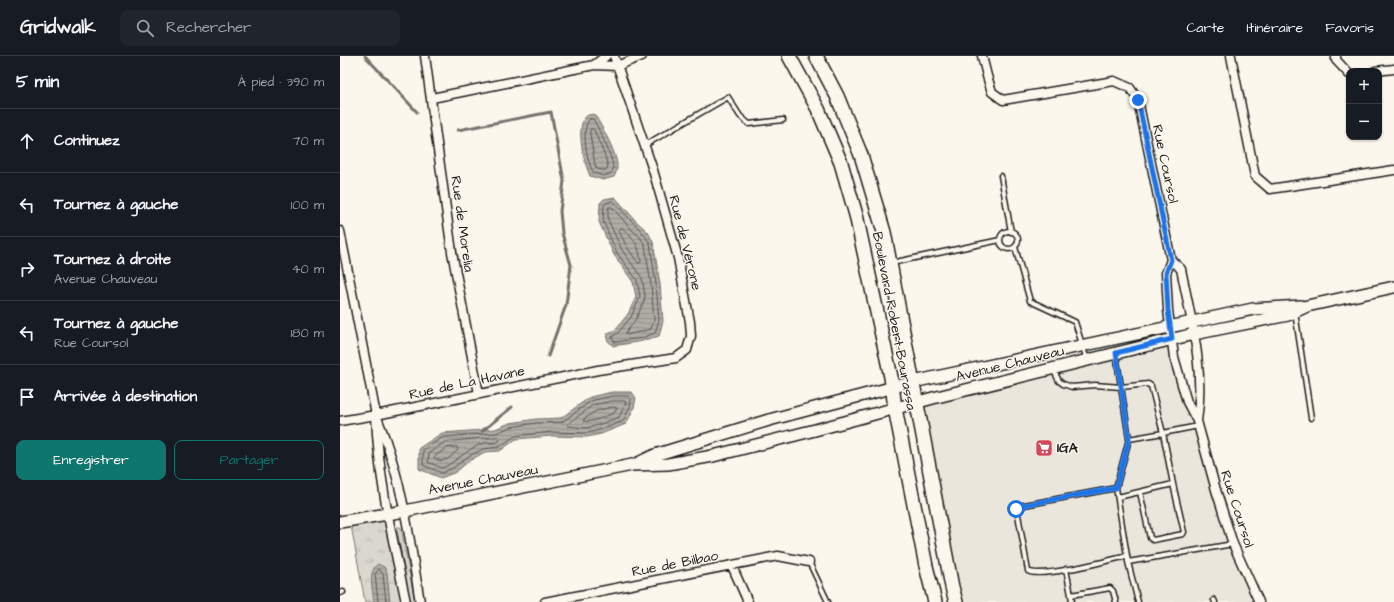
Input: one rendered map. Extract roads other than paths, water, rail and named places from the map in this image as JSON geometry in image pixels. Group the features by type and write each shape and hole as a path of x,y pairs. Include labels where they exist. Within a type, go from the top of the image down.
{"highway":[{"name":"Boulevard Robert-Bourassa","path":"789,56 818,109 841,163 856,215 891,377 895,408 926,566 935,602"},
{"name":"Boulevard Robert-Bourassa","path":"816,56 837,96 861,155 884,232 956,602"}],"main road":[{"name":"Avenue Chauveau","path":"632,466 655,455 769,420 913,382 1253,309 1307,306 1394,287"},
{"name":"Avenue Chauveau","path":"340,522 405,511 632,466 668,464 714,456 917,402 1172,339 1288,315 1307,306"}],"street":[{"name":"Rue de Morelia","path":"425,56 432,98 452,252 479,394"},
{"path":"594,65 606,56"},
{"name":"Rue de Vérone","path":"598,370 676,358 686,350 691,336 690,322 678,258 653,170 614,56"},
{"path":"432,98 594,65 617,66 642,56"},
{"name":"Rue Coursol","path":"982,56 986,76 992,92 1003,100 1114,81 1130,88 1138,100 1171,260 1166,273 1174,357 1187,402 1198,423 1216,490 1233,544 1259,602"},
{"path":"1231,56 1255,176 1270,189 1394,170"},
{"path":"1336,56 1336,60 1346,71"},
{"path":"1382,70 1394,69"},
{"path":"340,231 376,415 384,498 406,602"},
{"name":"Rue Coursol","path":"1171,260 1181,269 1197,350 1200,401 1198,423"},
{"name":"Rue de La Havane","path":"340,421 598,370"},
{"path":"376,415 385,436 402,495 420,602"},
{"name":"Rue de Bilbao","path":"545,602 778,556 809,562"},
{"path":"732,566 748,602"}],"lane":[{"path":"644,146 728,97 740,116 749,124 783,120"},
{"path":"1001,176 1011,232"},
{"path":"890,263 1000,240 1005,233 1011,232 1016,234 1018,240 1015,247 1012,249 1006,249 1000,240"},
{"path":"1015,247 1030,301 1076,322 1088,360"},
{"path":"1295,312 1311,418"},
{"path":"1116,353 1129,439 1116,488 1128,562 1138,602"},
{"path":"1053,369 1059,381 1072,387 1095,385 1121,387 1148,384 1151,386 1163,433 1184,532 1183,534 1152,540 1150,538 1140,492"},
{"path":"1129,439 1163,433 1198,423"},
{"path":"1118,497 1173,484"},
{"path":"1116,488 1019,506 1016,509 1028,571 1032,573 1066,570 1127,556"},
{"path":"1128,562 1233,544"},
{"path":"809,562 828,602"},
{"path":"1066,570 1072,602"},
{"path":"1070,595 1110,588 1113,591 1116,602"}],"water":[{"path":"594,114 609,141 617,163 617,170 614,177 603,180 590,176 583,154 581,126 584,119 588,115"},
{"path":"615,197 648,232 653,242 660,284 663,321 659,336 643,341 613,346 607,340 608,333 615,330 628,314 636,297 633,282 614,255 599,222 600,203 604,199"},
{"path":"612,392 632,392 636,398 634,408 626,424 601,434 587,437 552,436 516,439 500,451 485,452 469,461 456,472 441,478 419,469 419,448 442,433 495,429 510,423 536,419 561,418 590,397"},
{"path":"378,564 384,567 387,572 390,602 374,602 372,576 375,567"}],"waterway":[{"path":"365,56 417,112"},
{"path":"458,130 551,112 564,181 560,211 562,233 571,265 566,305 548,356"},
{"path":"482,431 512,407"}],"place":[{"name":"IGA","path":"1044,448"}]}
